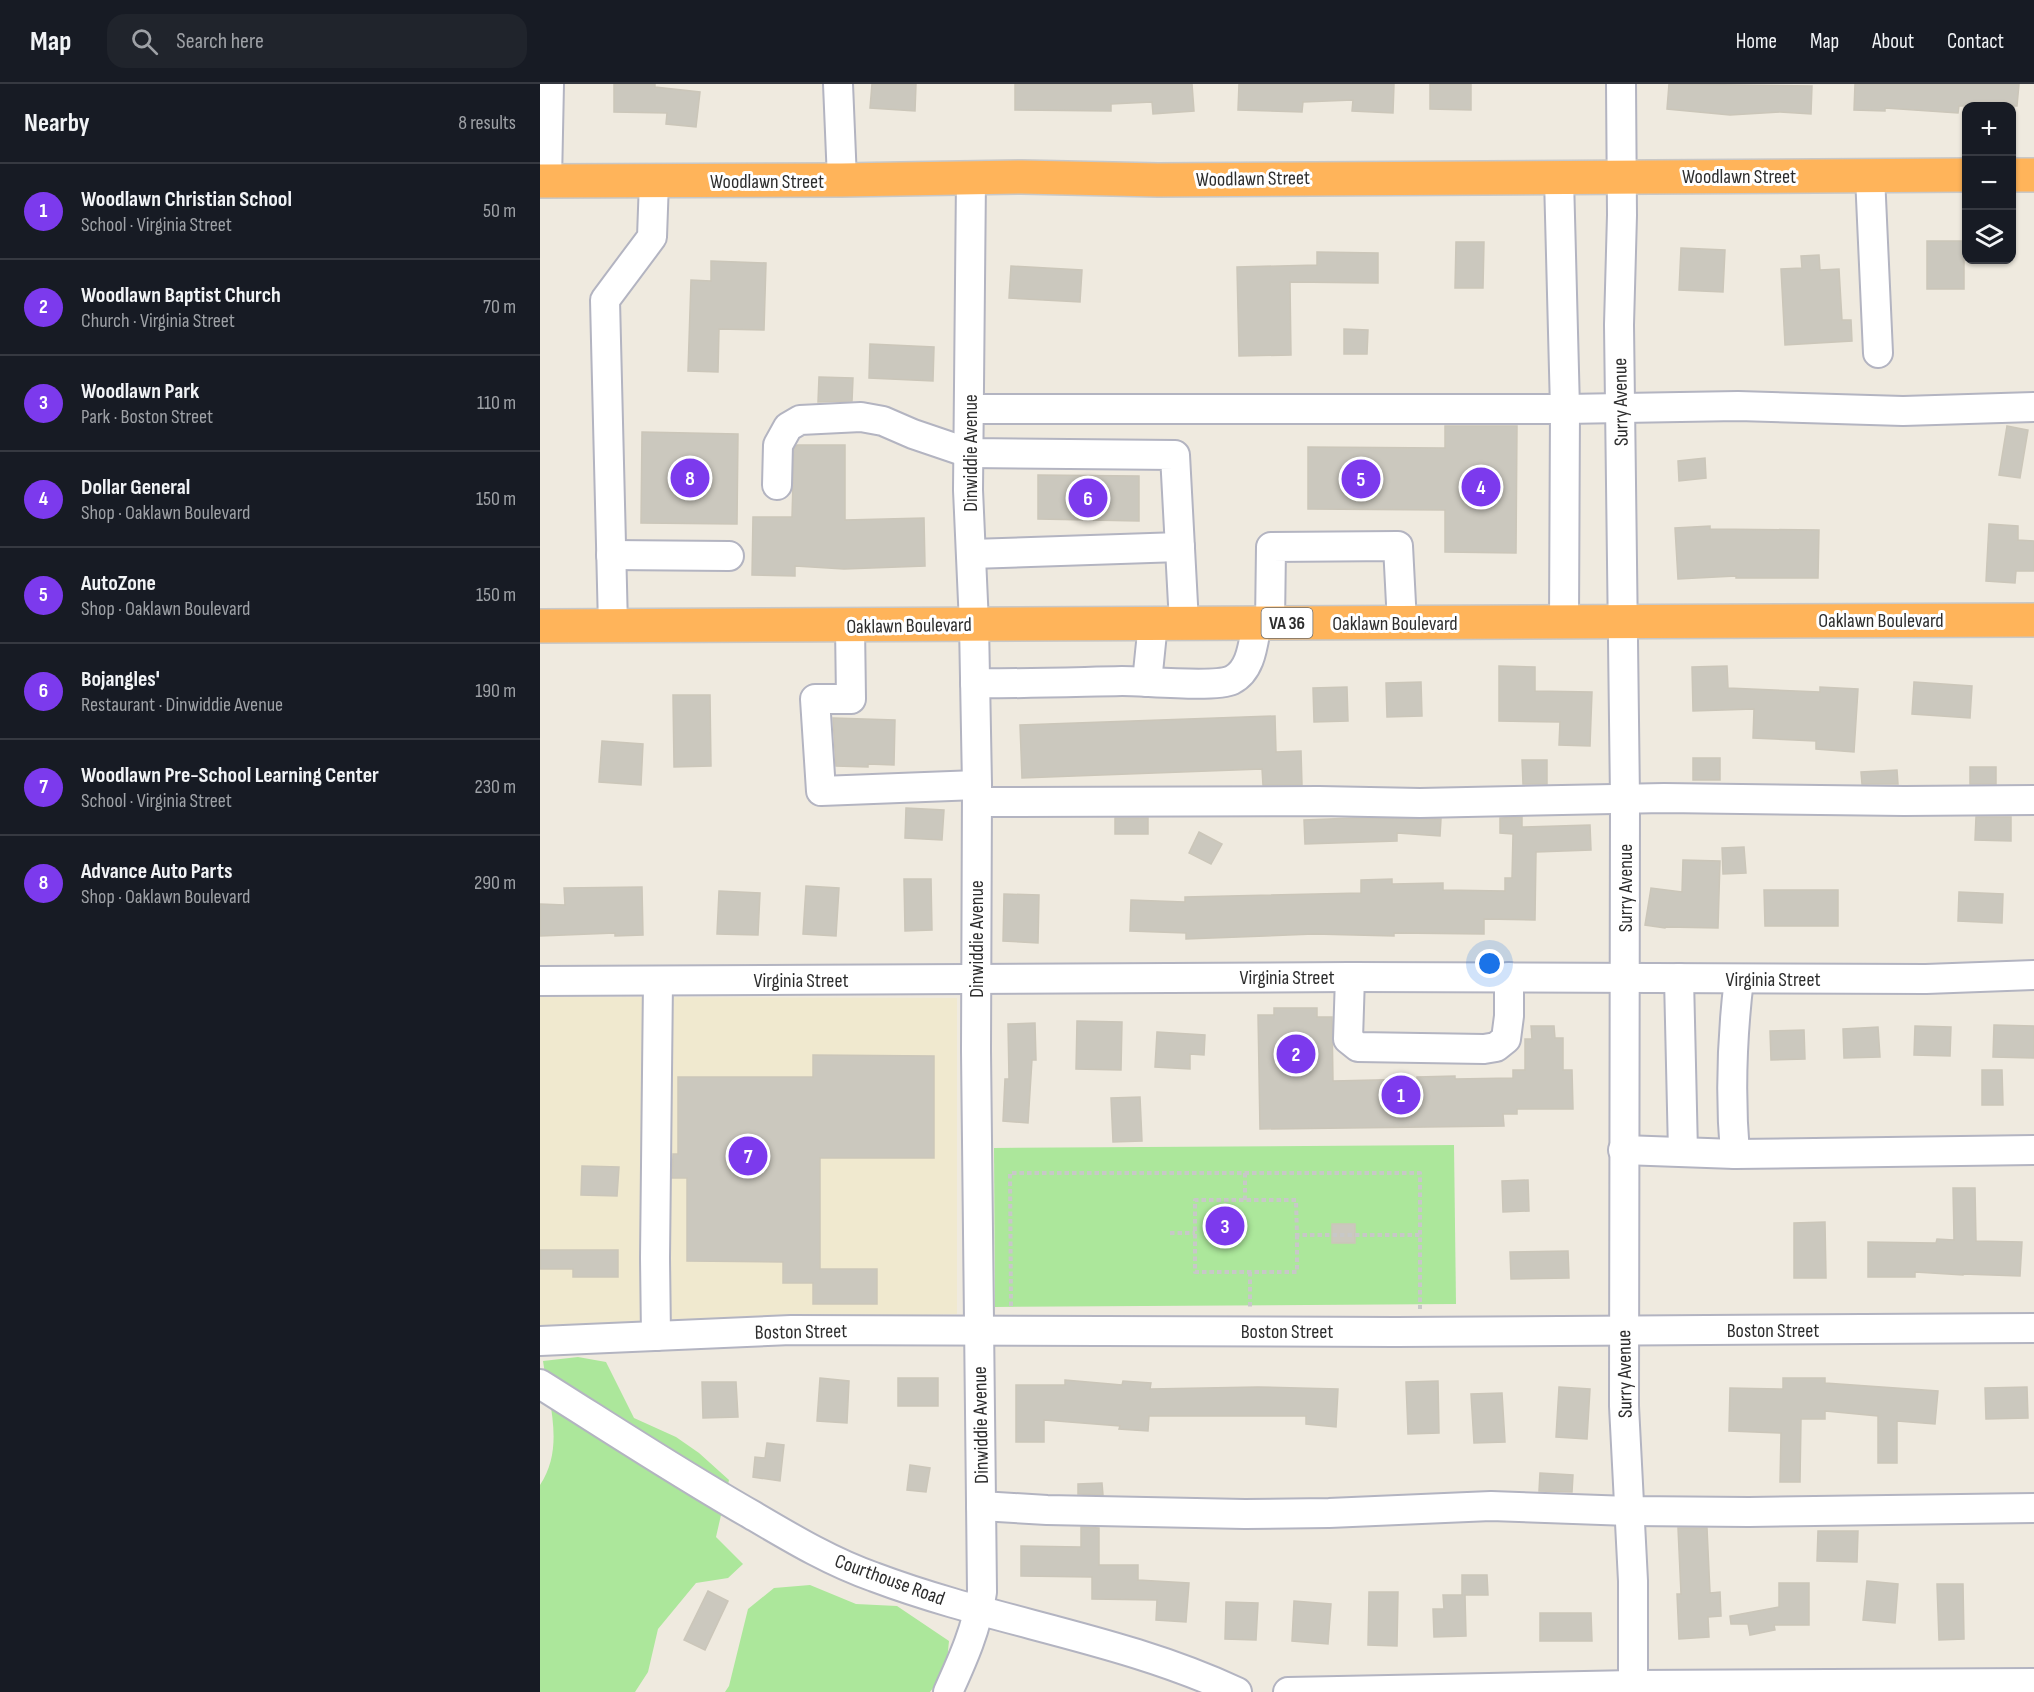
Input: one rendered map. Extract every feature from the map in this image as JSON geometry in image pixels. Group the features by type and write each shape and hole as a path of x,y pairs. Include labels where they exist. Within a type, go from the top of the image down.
{"highway":[{"name":"Woodlawn Street","path":"544,181 1022,177 1158,180 1962,175"},
{"path":"2016,175 2034,175"},
{"name":"Oaklawn Boulevard","path":"540,626 2034,620"}],"street":[{"path":"544,181 549,84"},
{"path":"838,84 842,180"},
{"name":"Surry Avenue","path":"1621,84 1619,325 1625,799 1624,1406 1633,1581 1633,1689"},
{"path":"1870,176 1878,353"},
{"path":"1559,178 1565,409 1564,622"},
{"name":"Dinwiddie Avenue","path":"948,1692 968,1649 980,1611 982,1592 976,980 977,793 969,453 971,179"},
{"path":"613,626 605,300 652,237 654,181"},
{"path":"969,409 1621,409 1738,406 1903,411 2034,407"},
{"path":"777,485 778,446 788,427 800,420 861,417 883,421 969,453 1175,455 1180,547 1168,623 1147,682"},
{"path":"975,683 1212,683 1232,680 1243,670 1250,658 1263,623 1271,547 1398,546 1402,623"},
{"path":"971,554 1180,547"},
{"path":"611,555 729,555"},
{"path":"850,626 851,699 815,699 820,791 977,793 1049,803 1212,801 1420,803 1625,799 2034,800"},
{"name":"Virginia Street","path":"540,981 1350,977 1926,979 2034,975"},
{"path":"1350,977 1348,1039 1358,1047 1484,1049 1496,1047 1506,1039 1509,1016 1509,977"},
{"path":"1680,978 1683,1152"},
{"path":"1735,1155 1731,1112 1735,1012 1739,979"},
{"path":"656,1336 654,1258 658,981"},
{"path":"1623,1150 1735,1155 2034,1150"},
{"name":"Boston Street","path":"540,1341 791,1330 1420,1331 2034,1328"},
{"name":"Courthouse Road","path":"540,1384 706,1488 800,1542 873,1577 980,1611 1163,1661 1237,1692"},
{"path":"981,1506 1047,1510 1245,1514 1491,1506 1629,1511 2034,1508"},
{"path":"1288,1692 2034,1683"}],"path":[{"path":"1011,1331 1010,1173 1420,1173 1420,1331"},
{"path":"1245,1173 1245,1200"},
{"path":"1195,1200 1245,1200 1296,1200 1297,1272 1195,1272 1195,1200"},
{"path":"1170,1233 1195,1233"},
{"path":"1296,1235 1420,1235"},
{"path":"1250,1272 1250,1331"}],"shaded area":[{"path":"540,997 957,998 957,1314 540,1327"}],"green space":[{"path":"1454,1145 1456,1304 995,1307 994,1148"},
{"path":"578,1357 606,1362 634,1418 676,1437 699,1453 729,1480 716,1537 743,1564 728,1578 696,1583 658,1629 648,1672 635,1692 540,1692 540,1485 548,1471 554,1441 543,1361"},
{"path":"810,1585 856,1604 897,1606 949,1641 946,1671 930,1692 725,1692 729,1686 748,1609 774,1588"}],"building":[{"path":"614,84 655,84 655,87 700,92 696,127 666,124 667,113 614,112"},
{"path":"872,84 916,84 915,111 870,108"},
{"path":"1015,84 1192,84 1194,111 1153,114 1152,102 1111,104 1111,111 1015,110"},
{"path":"1239,84 1394,84 1393,113 1352,111 1353,100 1303,102 1302,112 1238,110"},
{"path":"1430,84 1471,84 1471,110 1430,109"},
{"path":"1669,84 1812,86 1811,114 1780,112 1730,115 1667,109"},
{"path":"1855,84 2019,84 2017,106 2016,102 1962,102 1958,113 1885,108 1885,111 1854,110"},
{"path":"1927,241 1962,241 1964,289 1927,289"},
{"path":"1456,242 1484,242 1483,288 1455,288"},
{"path":"1681,248 1725,250 1723,292 1679,290"},
{"path":"1317,252 1378,253 1378,283 1290,282 1291,355 1239,356 1237,267 1317,265"},
{"path":"1819,255 1820,270 1839,269 1842,320 1851,320 1852,341 1785,345 1781,269 1802,268 1801,256"},
{"path":"711,261 766,263 764,330 719,329 718,372 688,371 691,280 711,281"},
{"path":"1011,266 1082,270 1080,302 1009,298"},
{"path":"1344,329 1368,330 1367,354 1344,354"},
{"path":"870,344 934,347 933,381 869,378"},
{"path":"819,377 853,378 852,401 818,402"},
{"path":"1445,426 1517,426 1516,553 1445,552 1445,510 1308,509 1308,447 1445,448"},
{"path":"2007,426 2028,430 2020,478 1999,475"},
{"path":"642,432 738,434 737,524 641,523"},
{"path":"797,445 845,445 845,520 924,518 925,566 844,569 795,566 795,576 752,575 753,517 792,517 794,449"},
{"path":"1705,458 1706,478 1679,481 1678,461"},
{"path":"1038,475 1139,476 1139,521 1038,519"},
{"path":"1989,524 2018,526 2018,540 2034,541 2034,571 2016,571 2015,583 1986,581"},
{"path":"1710,526 1710,529 1819,530 1818,578 1736,578 1736,576 1678,579 1675,528"},
{"path":"1499,666 1535,667 1535,691 1592,692 1590,746 1559,745 1560,722 1499,721"},
{"path":"1727,666 1728,688 1820,692 1820,687 1858,689 1854,752 1816,749 1816,741 1753,738 1754,709 1693,711 1692,667"},
{"path":"1421,682 1422,716 1387,717 1386,683"},
{"path":"1914,682 1972,686 1970,718 1912,714"},
{"path":"1347,687 1348,721 1314,722 1313,688"},
{"path":"673,695 710,695 711,766 674,767"},
{"path":"1275,716 1276,752 1301,751 1302,785 1263,785 1262,769 1022,778 1020,725"},
{"path":"833,718 895,720 894,765 836,766"},
{"path":"602,741 643,744 641,785 599,782"},
{"path":"1693,758 1720,758 1720,780 1693,780"},
{"path":"1522,760 1547,760 1547,784 1523,784"},
{"path":"1970,767 1996,767 1996,784 1970,784"},
{"path":"1897,770 1898,784 1862,784 1861,772"},
{"path":"906,808 944,810 942,840 905,838"},
{"path":"1522,817 1522,827 1590,825 1591,850 1536,852 1535,920 1484,919 1484,934 1394,933 1394,936 1314,934 1186,939 1186,933 1130,931 1131,900 1185,902 1185,897 1361,893 1361,880 1392,879 1392,884 1443,883 1443,890 1505,891 1505,878 1512,878 1513,834 1500,833 1500,818"},
{"path":"1976,817 2011,817 2011,841 1975,840"},
{"path":"1115,818 1148,818 1148,834 1115,834"},
{"path":"1441,819 1440,836 1397,833 1397,841 1305,844 1304,820"},
{"path":"1199,832 1222,844 1211,864 1189,853"},
{"path":"1744,847 1746,873 1723,874 1722,848"},
{"path":"1683,860 1720,861 1718,928 1665,928 1645,925 1651,888 1682,892"},
{"path":"904,879 931,879 932,930 905,931"},
{"path":"806,886 839,888 836,936 803,934"},
{"path":"642,887 643,935 615,936 615,933 540,936 540,904 565,905 564,888"},
{"path":"1764,890 1838,890 1838,926 1765,926"},
{"path":"719,891 760,893 758,935 717,934"},
{"path":"1959,892 2003,894 2002,923 1958,921"},
{"path":"1004,894 1039,895 1038,943 1003,941"},
{"path":"1274,1008 1317,1008 1317,1017 1332,1017 1333,1081 1455,1076 1455,1079 1513,1078 1513,1070 1525,1070 1525,1039 1532,1039 1531,1026 1554,1026 1555,1038 1563,1038 1563,1070 1572,1070 1573,1109 1517,1109 1517,1114 1503,1114 1504,1126 1260,1129 1258,1015 1274,1015"},
{"path":"1077,1021 1122,1022 1121,1070 1076,1069"},
{"path":"1035,1023 1036,1060 1032,1060 1028,1123 1003,1121 1005,1079 1009,1079 1008,1024"},
{"path":"1994,1025 2034,1026 2034,1058 1993,1057"},
{"path":"1915,1026 1951,1027 1950,1056 1914,1055"},
{"path":"1878,1027 1880,1057 1844,1058 1843,1029"},
{"path":"1804,1030 1805,1059 1771,1060 1770,1031"},
{"path":"1157,1032 1205,1035 1204,1055 1190,1054 1190,1069 1155,1067"},
{"path":"813,1055 934,1056 934,1158 820,1158 820,1269 877,1269 877,1304 813,1304 813,1283 783,1283 783,1262 687,1261 687,1178 672,1178 673,1154 678,1154 678,1077 813,1077"},
{"path":"1982,1070 2002,1070 2003,1105 1982,1105"},
{"path":"1140,1097 1142,1141 1113,1142 1111,1098"},
{"path":"582,1166 619,1167 617,1196 581,1195"},
{"path":"1528,1180 1529,1211 1503,1212 1502,1181"},
{"path":"1953,1188 1975,1188 1976,1241 2022,1242 2020,1276 1915,1272 1915,1277 1868,1277 1868,1242 1936,1243 1937,1239 1954,1240"},
{"path":"1825,1222 1826,1278 1794,1278 1794,1223"},
{"path":"1332,1224 1355,1224 1355,1243 1332,1243"},
{"path":"540,1250 618,1250 618,1277 573,1277 573,1269 540,1269"},
{"path":"1568,1251 1569,1278 1511,1279 1510,1252"},
{"path":"820,1378 849,1381 847,1423 817,1421"},
{"path":"898,1378 938,1378 938,1406 898,1406"},
{"path":"1783,1378 1825,1378 1825,1383 1938,1391 1935,1424 1897,1421 1897,1463 1878,1463 1878,1416 1825,1411 1825,1419 1801,1419 1800,1482 1780,1482 1781,1433 1729,1431 1730,1388 1783,1389"},
{"path":"1065,1380 1122,1385 1123,1381 1151,1383 1150,1389 1258,1387 1338,1389 1336,1427 1306,1424 1306,1416 1149,1416 1148,1431 1119,1429 1120,1426 1044,1420 1044,1442 1016,1442 1016,1385 1065,1385"},
{"path":"1438,1381 1439,1433 1408,1434 1406,1382"},
{"path":"702,1382 736,1382 738,1417 703,1418"},
{"path":"1559,1387 1590,1389 1587,1439 1556,1437"},
{"path":"2027,1387 2028,1418 1986,1419 1985,1388"},
{"path":"1502,1393 1505,1442 1474,1443 1471,1394"},
{"path":"767,1443 784,1445 780,1481 753,1477 755,1457 765,1458"},
{"path":"910,1465 930,1468 926,1492 907,1490"},
{"path":"1540,1473 1573,1475 1572,1492 1539,1491"},
{"path":"1102,1483 1103,1495 1078,1494 1078,1484"},
{"path":"1081,1527 1099,1528 1099,1565 1138,1565 1138,1580 1189,1583 1186,1622 1156,1620 1157,1600 1092,1599 1092,1577 1021,1576 1021,1546 1081,1547"},
{"path":"1678,1528 1707,1528 1710,1593 1720,1592 1721,1616 1708,1617 1709,1637 1679,1639 1677,1594 1681,1594"},
{"path":"1818,1531 1858,1531 1857,1562 1817,1561"},
{"path":"1462,1575 1487,1575 1488,1595 1465,1595 1466,1636 1434,1637 1433,1609 1444,1609 1443,1595 1462,1595"},
{"path":"1867,1581 1898,1584 1895,1623 1863,1620"},
{"path":"1779,1583 1809,1583 1809,1625 1774,1625 1775,1630 1750,1635 1748,1624 1731,1624 1730,1616 1779,1607"},
{"path":"1937,1584 1963,1584 1964,1639 1939,1640"},
{"path":"708,1591 728,1601 705,1650 684,1640"},
{"path":"1369,1592 1398,1592 1397,1646 1368,1645"},
{"path":"1294,1601 1331,1604 1328,1644 1292,1641"},
{"path":"1226,1602 1258,1603 1256,1640 1225,1639"},
{"path":"1540,1613 1591,1613 1592,1641 1540,1641"}],"place":[{"name":"Advance Auto Parts","path":"690,478"},
{"name":"AutoZone","path":"1361,479"},
{"name":"Dollar General","path":"1481,487"},
{"name":"Bojangles'","path":"1088,498"},
{"name":"Woodlawn Baptist Church","path":"1296,1054"},
{"name":"Woodlawn Christian School","path":"1401,1095"},
{"name":"Woodlawn Pre-School Learning Center","path":"748,1156"},
{"name":"Woodlawn Park","path":"1225,1226"}]}
